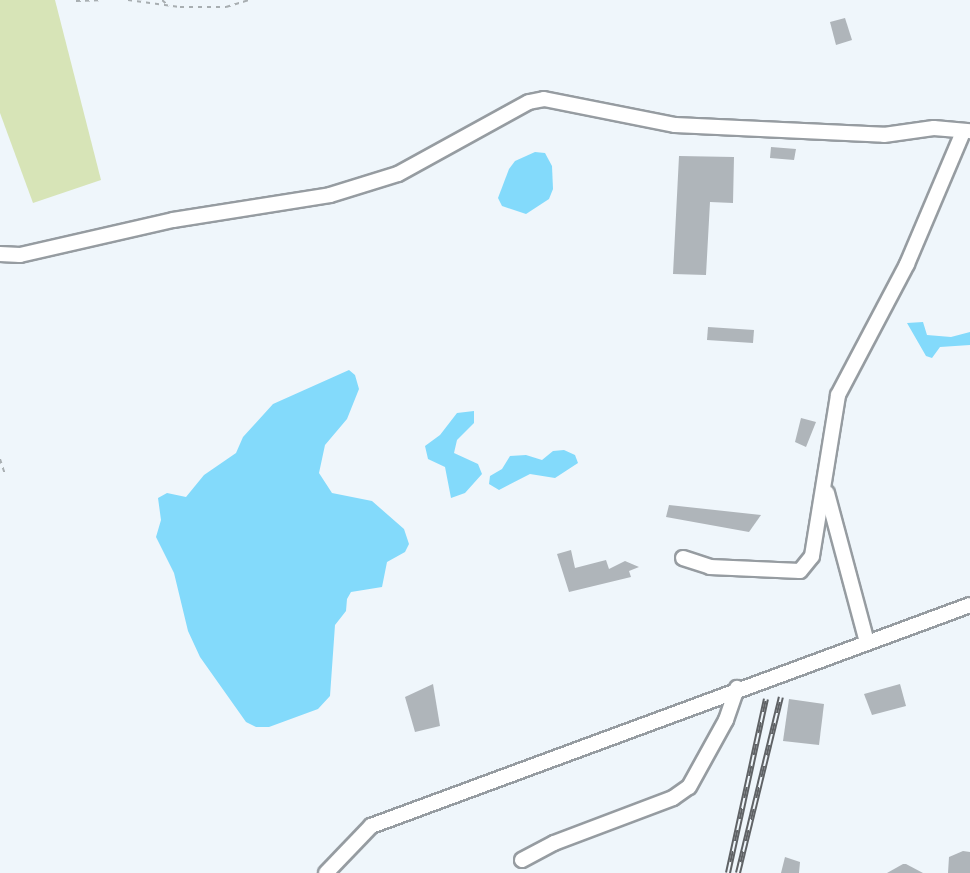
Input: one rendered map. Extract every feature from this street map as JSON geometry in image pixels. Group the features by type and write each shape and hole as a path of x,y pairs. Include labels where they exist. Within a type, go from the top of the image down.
{"street":[{"path":"0,254 20,255 173,220 330,195 398,174 529,102 544,99 675,125 884,135 934,128 967,131 908,264 838,395 825,488 812,556 800,571 710,567 683,558"},
{"path":"825,488 865,636"},
{"path":"326,873 371,826 737,688 865,636 970,604"},
{"path":"522,860 554,843 673,798 689,787 726,720 737,688"}],"path":[{"path":"76,1 100,0"},
{"path":"128,0 169,6 226,7 249,0"},
{"path":"162,0 169,6"},
{"path":"0,459 5,474"}],"green space":[{"path":"0,0 55,0 101,180 33,203 0,113"}],"water":[{"path":"535,152 545,153 552,166 553,189 549,199 526,214 502,206 498,198 509,169 515,161"},
{"path":"923,322 927,335 951,337 970,332 970,345 940,347 932,358 926,356 907,323"},
{"path":"349,370 355,375 359,389 347,419 325,445 319,473 332,493 372,501 404,529 409,544 405,552 387,562 382,587 351,592 347,599 346,611 335,625 330,696 318,709 269,727 256,727 246,722 200,657 188,631 174,573 156,537 161,520 158,498 167,493 186,497 204,475 236,453 243,437 273,404"},
{"path":"474,411 474,423 457,440 454,453 478,464 482,474 465,493 451,498 445,467 428,459 425,446 440,435 457,413"},
{"path":"564,450 575,455 578,463 555,478 530,474 499,490 489,484 490,476 502,469 510,456 526,455 542,460 553,451"}],"building":[{"path":"845,18 852,40 836,45 830,22"},
{"path":"771,147 796,149 794,160 770,158"},
{"path":"679,156 734,157 733,203 710,202 706,275 673,274"},
{"path":"708,327 754,330 753,343 707,340"},
{"path":"801,418 816,422 806,447 795,442"},
{"path":"669,505 761,515 749,532 666,517"},
{"path":"571,550 575,568 606,560 609,569 625,561 639,567 629,571 631,577 569,592 557,554"},
{"path":"433,684 440,726 415,732 405,697"},
{"path":"900,684 906,706 872,715 864,694"},
{"path":"789,699 824,704 819,745 783,741"},
{"path":"963,851 970,852 970,873 948,873 949,857"},
{"path":"785,857 800,862 799,873 781,873"},
{"path":"903,864 923,873 887,873"}],"railway":[{"path":"738,873 781,697"},
{"path":"728,873 766,699"}]}
